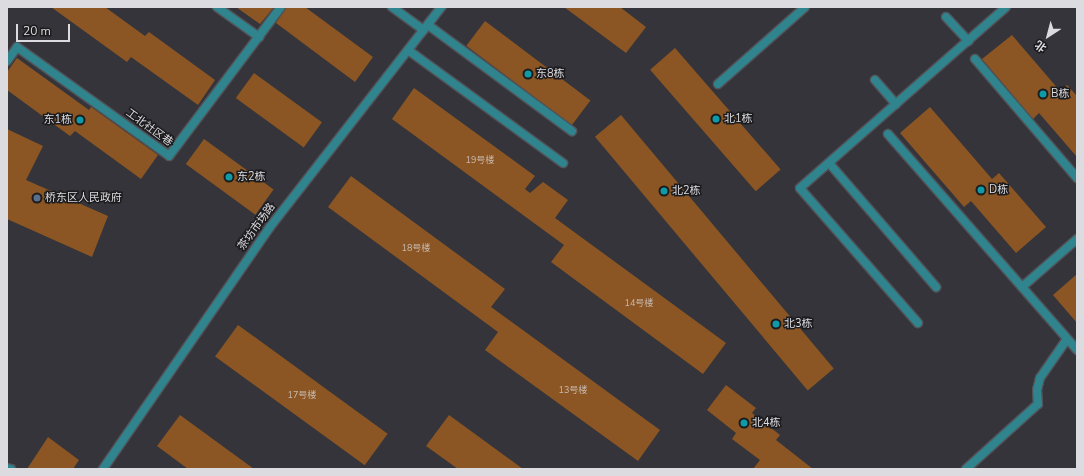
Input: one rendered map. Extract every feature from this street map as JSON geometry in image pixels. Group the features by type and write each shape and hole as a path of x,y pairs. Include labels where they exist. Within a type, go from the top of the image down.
{"street":[{"path":"217,7 259,37"},
{"name":"工北社区巷","path":"7,61 17,47 169,156 281,7"},
{"path":"392,7 426,28 572,132"},
{"name":"茶坊市场路","path":"103,469 270,227 442,7"},
{"path":"718,84 805,7"},
{"path":"918,323 800,188 1006,7"},
{"path":"946,17 968,41"},
{"path":"408,50 563,163"},
{"path":"975,59 1077,178"},
{"path":"875,80 896,104"},
{"path":"888,134 1077,350"},
{"path":"829,163 936,287"},
{"path":"1022,287 1077,239"},
{"path":"966,469 1038,404 1037,390 1040,378 1067,339"},
{"path":"7,468 11,469"}],"building":[{"path":"51,7 105,7 145,36 149,32 215,80 198,105 131,57 127,62"},
{"path":"236,7 274,7 260,24"},
{"path":"286,7 305,7 373,57 355,82 276,23"},
{"path":"564,7 620,7 646,27 626,53"},
{"name":"东8栋","path":"485,21 590,100 572,125 466,46"},
{"name":"B栋","path":"1012,35 1060,91 1067,85 1077,96 1077,157 1039,113 1033,119 982,59"},
{"name":"北1栋","path":"675,48 781,170 756,191 650,70"},
{"name":"东1栋","path":"17,58 89,110 91,107 158,155 141,179 75,131 70,136 7,90 7,72"},
{"path":"254,73 322,122 304,147 236,98"},
{"path":"414,88 535,176 525,189 530,193 543,182 568,200 555,218 726,343 703,374 551,262 564,245 392,119"},
{"name":"D栋","path":"930,107 992,179 999,173 1046,227 1016,253 971,201 964,207 900,133"},
{"path":"621,115 834,369 808,390 595,137"},
{"name":"桥东区人民政府","path":"7,129 43,146 26,180 108,216 92,257 7,219"},
{"name":"东2栋","path":"204,139 274,190 255,215 186,164"},
{"path":"351,176 505,289 491,307 660,430 638,461 485,350 498,332 328,207"},
{"path":"1077,274 1077,323 1053,295"},
{"path":"238,325 388,434 365,465 215,357"},
{"name":"北4栋","path":"726,385 756,408 752,413 780,435 776,440 813,469 753,469 760,460 732,439 736,433 707,410"},
{"path":"180,415 254,469 188,469 157,446"},
{"path":"449,415 523,469 458,469 426,446"},
{"path":"48,437 79,460 73,469 27,469"}],"place":[{"name":"东8栋","path":"528,74"},
{"name":"B栋","path":"1043,94"},
{"name":"北1栋","path":"716,119"},
{"name":"东1栋","path":"80,120"},
{"name":"东2栋","path":"229,177"},
{"name":"D栋","path":"981,190"},
{"name":"北2栋","path":"664,191"},
{"name":"桥东区人民政府","path":"37,198"},
{"name":"北3栋","path":"776,324"},
{"name":"北4栋","path":"744,423"}]}
